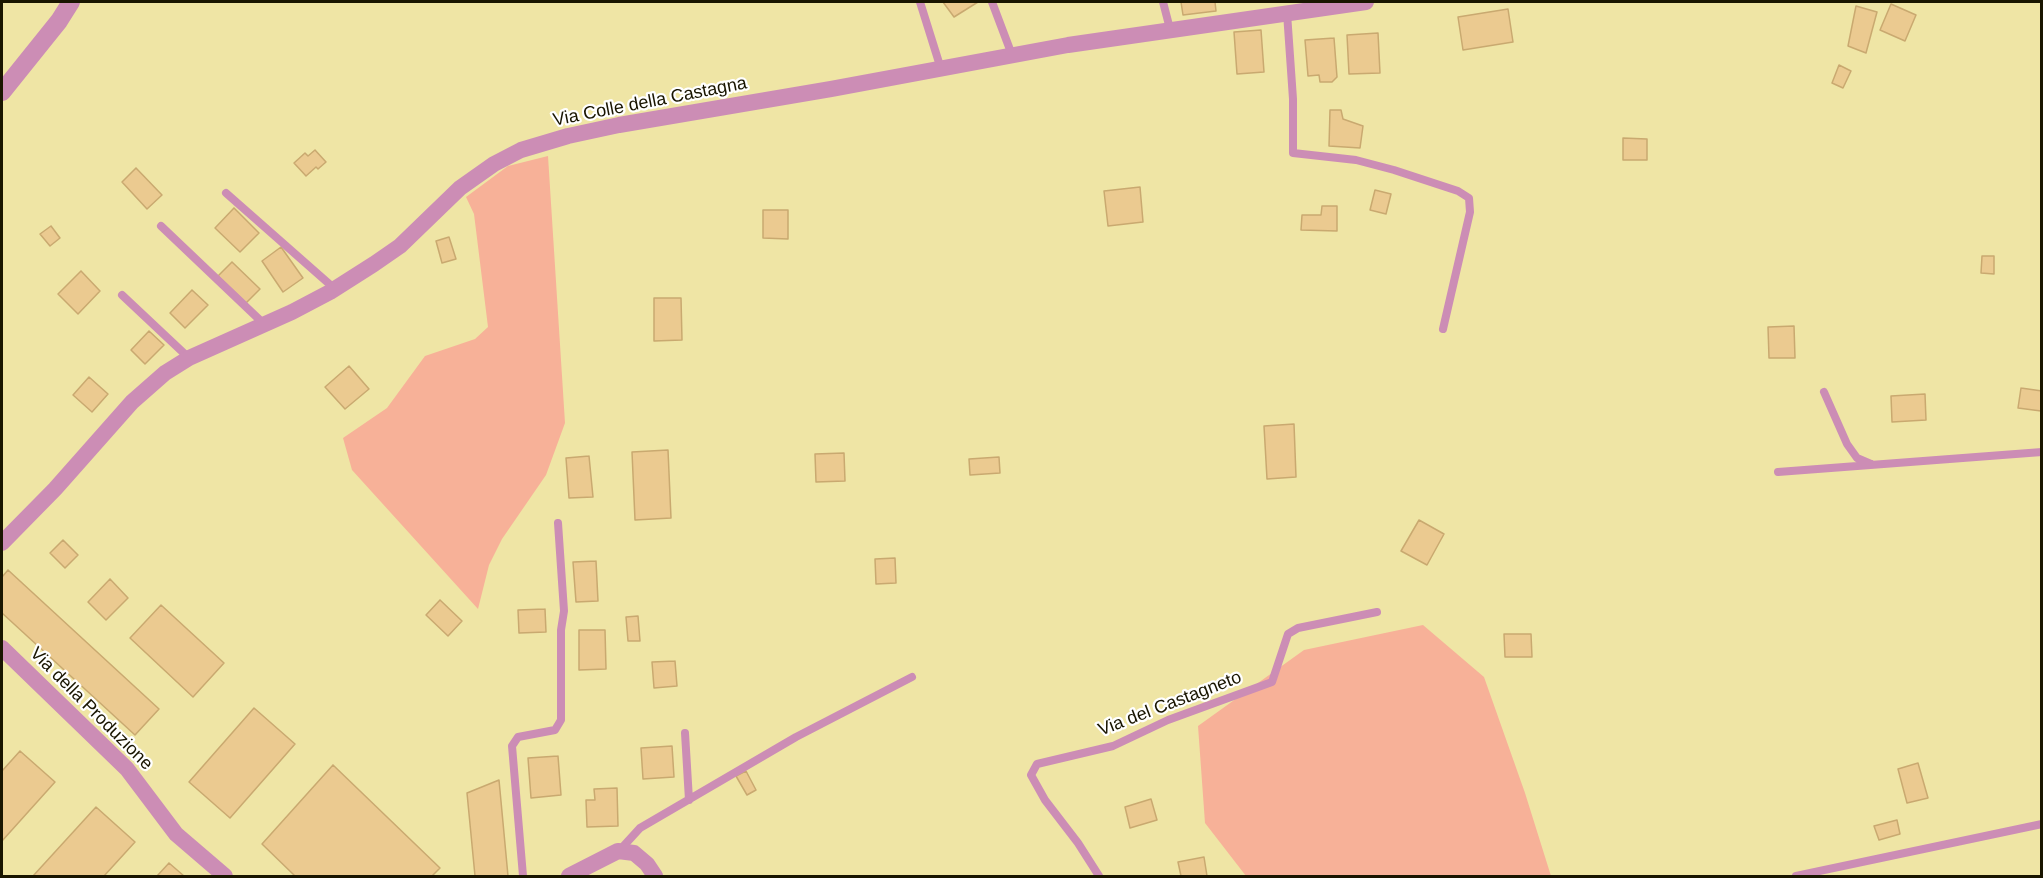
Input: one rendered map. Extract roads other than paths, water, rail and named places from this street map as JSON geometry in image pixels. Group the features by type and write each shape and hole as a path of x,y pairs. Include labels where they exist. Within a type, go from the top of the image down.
{"street":[{"path":"2,92 59,21 71,2"},
{"name":"Via Colle della Castagna","path":"2,543 55,489 132,402 165,373 189,358 264,325 335,289 400,246 460,188 494,164 521,150 568,135 619,125 1012,56 1170,29 1366,2"},
{"name":"Via della Produzione","path":"2,648 128,769 176,834 225,876"},
{"path":"569,876 618,851 634,853 647,864 655,876"}],"lane":[{"path":"920,2 941,69"},
{"path":"992,2 1012,56"},
{"path":"1163,2 1170,29"},
{"path":"1287,13 1293,99 1293,153 1356,160 1458,190 1469,198 1470,212 1443,329"},
{"path":"226,193 335,289"},
{"path":"161,226 264,325"},
{"path":"122,295 189,358"},
{"path":"1824,392 1847,444 1857,458 1873,465"},
{"path":"1778,472 2042,452"},
{"path":"523,876 512,746 519,737 555,730 561,720 561,630 564,610 558,523"},
{"name":"Via del Castagneto","path":"1099,876 1078,843 1045,800 1031,775 1037,764 1113,746 1168,720 1272,682 1288,634 1298,628 1377,612"},
{"path":"618,851 640,828 796,737 912,677"},
{"path":"685,733 689,800"},
{"path":"1796,876 2042,824"}]}
